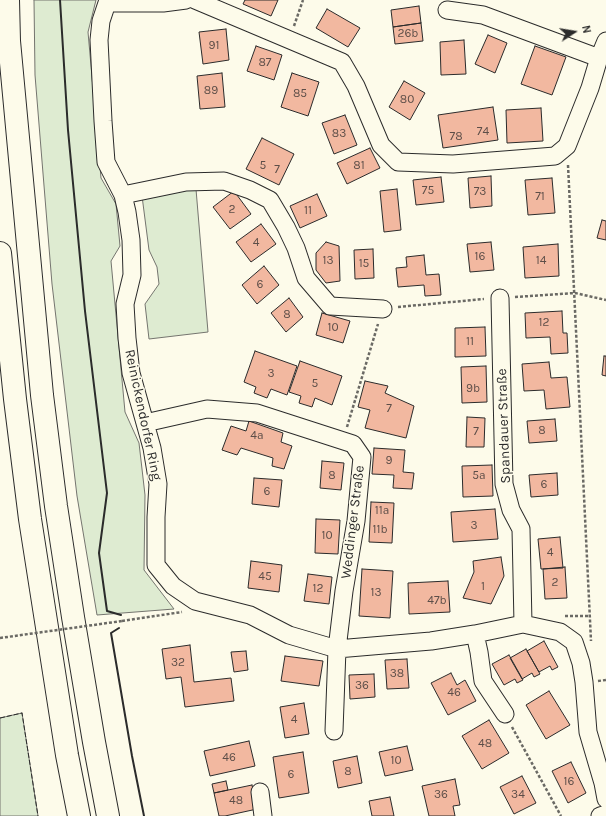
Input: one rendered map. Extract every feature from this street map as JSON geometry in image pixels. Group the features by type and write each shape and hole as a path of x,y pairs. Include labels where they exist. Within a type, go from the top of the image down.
{"highway":[{"path":"8,0 9,41 42,395 65,565 94,742 108,816"},
{"path":"0,253 14,391 30,519 67,755 79,816"}],"street":[{"path":"108,2 163,4 186,0"},
{"path":"195,0 342,62 356,86 381,145 398,162 453,164 555,156 567,146 590,88 606,41"},
{"name":"Reinickendorfer Ring","path":"108,2 101,21 99,40 106,162 123,195 131,240 132,275 126,304 127,338 131,373 152,448 158,484 156,565 173,586 195,601 250,615 289,635 337,649 431,641 523,624 560,632 574,642 581,663 588,732 603,783 606,799"},
{"path":"447,10 483,15 599,58"},
{"path":"123,195 186,182 224,181 250,190 270,200 286,226 296,248 306,278 330,306 383,309"},
{"name":"Spandauer Straße","path":"500,298 504,484 512,510 521,529 523,624"},
{"name":"Weddinger Straße","path":"145,423 207,409 257,413 353,444 362,457 356,521 344,591 337,649 334,731"},
{"path":"475,634 483,681 505,714"},
{"path":"260,792 263,816"},
{"path":"600,816 606,814"}],"path":[{"path":"289,40 304,0"},
{"path":"567,146 591,616"},
{"path":"343,441 383,309 500,298 575,293 606,300"},
{"path":"0,638 183,612"},
{"path":"505,714 561,816"}],"green space":[{"path":"34,0 96,0 88,32 101,178 116,204 120,246 111,261 125,412 139,443 145,495 144,570 174,609 97,615 77,496 52,284 35,75"},
{"path":"196,189 208,332 149,339 145,304 159,284 157,267 149,250 142,196"},
{"path":"22,713 38,816 0,816 0,718"}],"building":[{"path":"245,0 278,0 271,16 243,4"},
{"path":"419,6 421,23 393,27 391,10"},
{"path":"327,9 360,28 348,47 316,28"},
{"path":"421,23 423,41 395,44 393,27"},
{"path":"226,29 229,60 203,64 199,32"},
{"path":"488,35 507,43 495,73 475,64"},
{"path":"464,40 466,74 441,75 440,42"},
{"path":"256,46 282,55 274,80 247,71"},
{"path":"535,46 566,57 552,95 521,84"},
{"path":"222,73 225,107 200,109 197,76"},
{"path":"292,73 319,82 308,116 281,107"},
{"path":"404,81 425,93 410,120 389,107"},
{"path":"493,107 498,140 443,148 438,115"},
{"path":"541,108 543,141 507,143 506,110"},
{"path":"345,115 357,145 334,154 322,123"},
{"path":"262,138 294,154 279,185 246,169"},
{"path":"370,148 380,168 347,184 337,163"},
{"path":"491,176 492,206 470,208 468,178"},
{"path":"441,177 444,202 416,205 413,180"},
{"path":"552,178 555,213 528,215 525,180"},
{"path":"397,189 401,230 384,232 380,191"},
{"path":"234,191 251,214 230,229 213,207"},
{"path":"317,194 327,216 300,228 290,206"},
{"path":"602,220 606,221 606,240 597,238"},
{"path":"261,224 276,244 251,262 236,242"},
{"path":"326,242 339,246 340,281 326,283 316,270 316,253"},
{"path":"491,242 494,270 470,272 467,244"},
{"path":"558,244 559,276 525,278 523,247"},
{"path":"373,249 374,278 355,279 354,250"},
{"path":"424,255 426,275 439,274 441,295 425,296 424,285 398,287 396,268 407,267 406,257"},
{"path":"264,266 279,285 257,304 242,285"},
{"path":"289,298 303,317 286,332 271,313"},
{"path":"562,311 563,333 567,333 568,353 551,354 550,337 526,338 525,313"},
{"path":"322,313 350,321 343,343 316,335"},
{"path":"485,327 486,356 455,357 455,328"},
{"path":"255,351 297,366 287,395 271,389 267,398 254,393 256,387 244,382"},
{"path":"604,356 606,356 606,376 602,375"},
{"path":"300,361 342,376 332,405 315,398 312,407 299,403 301,396 289,392"},
{"path":"549,362 551,378 567,377 570,407 546,409 544,390 524,391 522,364"},
{"path":"486,366 487,402 462,403 461,367"},
{"path":"365,381 388,386 385,393 414,406 406,438 365,428 370,410 358,407"},
{"path":"467,417 485,418 484,447 466,447"},
{"path":"555,419 557,441 529,443 527,421"},
{"path":"249,421 283,433 281,442 292,446 284,469 272,466 273,458 241,448 237,455 222,450 231,426 246,431"},
{"path":"374,448 405,450 403,472 414,473 412,489 393,488 394,475 372,474"},
{"path":"322,461 344,463 341,490 320,488"},
{"path":"492,465 493,496 463,497 462,466"},
{"path":"557,473 558,495 531,497 529,475"},
{"path":"254,478 282,480 279,507 252,504"},
{"path":"371,502 394,503 392,543 369,542"},
{"path":"495,509 498,539 453,542 451,512"},
{"path":"316,519 340,520 338,554 315,553"},
{"path":"560,537 563,568 541,569 538,539"},
{"path":"501,557 504,576 491,604 463,598 474,572 473,561"},
{"path":"251,561 282,565 279,592 248,588"},
{"path":"565,567 567,598 545,599 543,569"},
{"path":"362,569 393,571 390,618 359,616"},
{"path":"308,574 332,577 329,604 304,601"},
{"path":"448,581 450,612 409,614 408,583"},
{"path":"544,641 558,667 552,670 550,666 539,672 527,651"},
{"path":"190,645 194,682 231,678 234,701 185,707 181,677 166,679 162,649"},
{"path":"526,649 540,674 534,677 532,673 522,679 510,658"},
{"path":"246,651 248,670 234,672 231,652"},
{"path":"509,655 523,680 517,683 515,679 504,685 492,664"},
{"path":"285,656 323,661 319,686 281,681"},
{"path":"407,659 409,688 387,689 385,660"},
{"path":"451,673 457,685 465,680 476,701 448,715 431,683"},
{"path":"374,674 375,697 350,699 349,675"},
{"path":"549,691 570,725 546,739 526,705"},
{"path":"304,703 309,734 285,738 280,707"},
{"path":"489,720 509,753 482,769 462,736"},
{"path":"249,741 255,766 210,776 204,751"},
{"path":"407,746 413,770 385,776 379,752"},
{"path":"303,752 309,793 279,798 273,757"},
{"path":"357,756 362,783 338,788 333,761"},
{"path":"571,762 586,793 568,803 552,771"},
{"path":"522,776 536,803 514,814 500,787"},
{"path":"455,779 460,805 453,806 455,816 429,816 422,786"},
{"path":"226,781 228,790 214,793 212,784"},
{"path":"252,785 257,809 219,816 214,793"},
{"path":"390,797 394,816 372,816 369,801"}],"fence":[{"path":"0,718 22,713 38,816"}],"wall":[{"path":"60,0 68,130 85,311 107,493 99,553 107,611 121,615"},
{"path":"119,628 111,633 144,816"}]}
